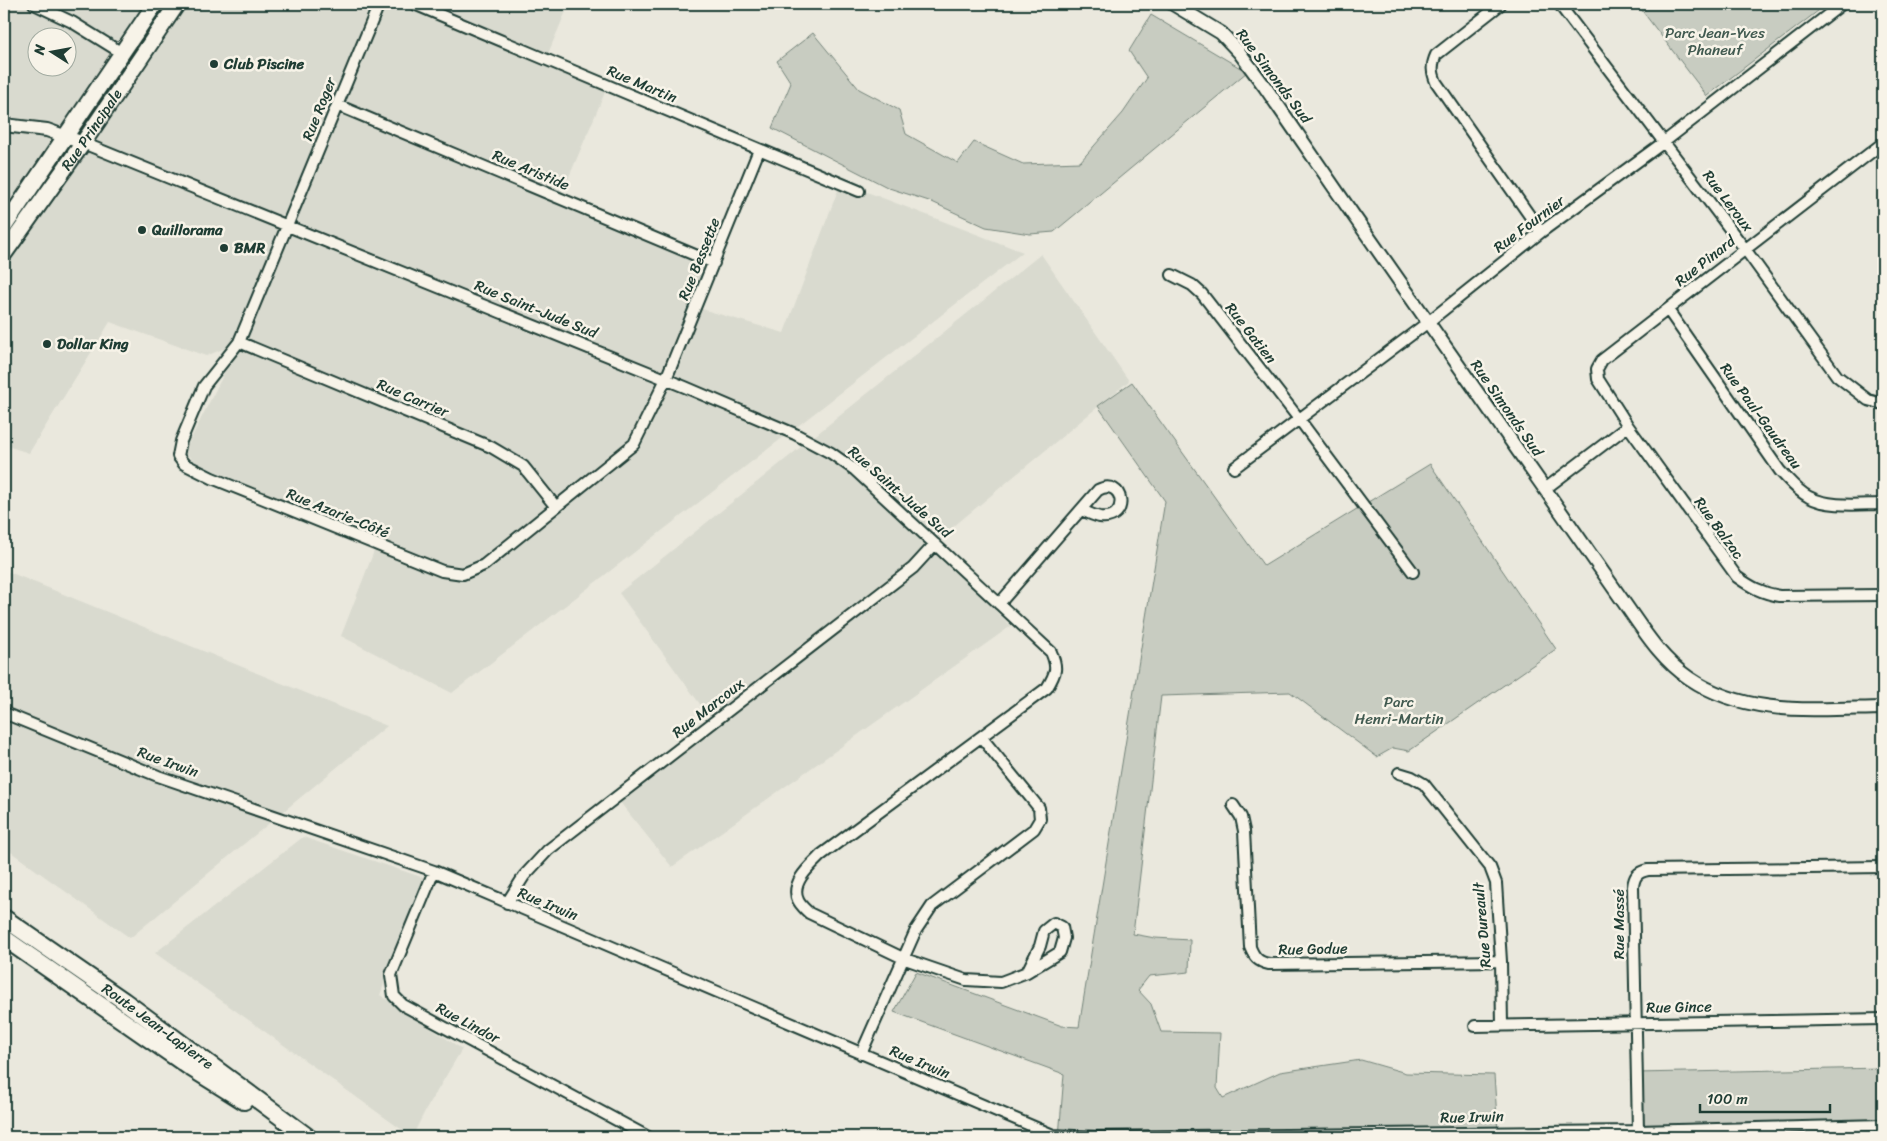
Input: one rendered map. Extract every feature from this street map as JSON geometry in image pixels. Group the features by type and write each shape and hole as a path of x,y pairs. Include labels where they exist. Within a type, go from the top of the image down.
{"highway":[{"name":"Route Jean-Lapierre","path":"4,918 132,1007 308,1137"},
{"name":"Route Jean-Lapierre","path":"4,938 188,1066 299,1137"}],"main road":[{"name":"Rue Principale","path":"4,227 155,4"},
{"name":"Rue Principale","path":"4,254 177,4"}],"street":[{"path":"34,4 72,22 122,53"},
{"name":"Rue Roger","path":"287,226 379,4"},
{"name":"Rue Martin","path":"414,4 859,191"},
{"name":"Rue Simonds Sud","path":"1173,4 1221,34 1239,52 1658,649 1672,664 1689,678 1731,700 1752,705 1790,709 1883,708"},
{"path":"1501,4 1436,55 1432,63 1432,73 1436,82 1541,232"},
{"name":"Rue Leroux","path":"1559,4 1746,249 1837,376 1868,400 1883,404"},
{"name":"Rue Fournier","path":"1234,468 1427,322 1541,232 1664,142 1842,4"},
{"name":"Rue Aristide","path":"337,105 714,263"},
{"name":"Rue Saint-Jude Sud","path":"4,125 47,130 83,142 666,379 795,434 831,453 855,470 1051,652 1056,664 1055,675 1047,688 982,738 821,855 805,872 796,886 797,900 809,913 905,959 966,980 1001,982 1027,972 1060,952 1064,938 1062,927 1054,924 1044,931 1040,946 1027,972"},
{"name":"Rue Pinard","path":"1597,369 1602,360 1883,143"},
{"name":"Rue Bessette","path":"666,379 759,150"},
{"name":"Rue Azarie-Côté","path":"287,226 239,342 204,386 180,441 178,456 184,464 212,478 442,571 463,574 484,566 634,444 666,379"},
{"name":"Rue Gatien","path":"1172,275 1192,285 1202,294 1299,419 1413,572"},
{"name":"Rue Paul-Gaudreau","path":"1668,310 1780,471 1794,486 1810,498 1833,503 1883,504"},
{"name":"Rue Carrier","path":"239,342 492,447 523,466 556,507"},
{"name":"Rue Balzac","path":"1597,369 1598,379 1628,426 1737,577 1750,587 1764,593 1779,596 1883,595"},
{"path":"1545,489 1628,426"},
{"path":"999,604 1081,510"},
{"name":"Rue Marcoux","path":"506,903 524,876 548,850 913,568 935,544"},
{"name":"Rue Irwin","path":"4,713 158,776 434,871 1053,1136 1638,1131 1883,1125"},
{"path":"861,1054 905,959 916,930 932,906 1034,830 1040,819 1039,808 982,738"},
{"name":"Rue Dureault","path":"1399,773 1412,777 1424,784 1490,867 1496,883 1501,961 1502,1025"},
{"name":"Rue Godue","path":"1233,805 1241,817 1244,832 1250,947 1253,956 1261,962 1268,964 1501,961"},
{"name":"Rue Massé","path":"1638,1131 1633,887 1634,880 1638,874 1648,870 1883,867"},
{"name":"Rue Lindor","path":"434,871 391,975 394,996 403,1005 648,1137"},
{"name":"Rue Gince","path":"1475,1026 1883,1019"}],"shaded area":[{"path":"4,4 569,4 544,63 606,90 557,205 709,267 695,307 784,333 841,182 1023,252 452,693 341,636 378,541 196,463 184,452 240,342 206,356 110,322 29,453 4,445"},
{"path":"1041,254 1129,381 930,546 1011,626 672,867 619,801 716,726 619,593"},
{"path":"4,570 387,726 130,938 4,847"},
{"path":"303,837 424,878 380,995 462,1049 412,1137 155,953"}],"green space":[{"name":"Parc Jean-Yves Phaneuf","path":"1637,4 1827,4 1707,96"},
{"path":"1151,15 1247,72 1054,232 1030,234 986,227 932,202 889,188 772,128 791,83 777,61 813,33 859,89 899,110 906,134 958,163 974,142 1023,164 1080,162 1123,113 1147,78 1129,51"},
{"name":"Parc Henri-Martin","path":"1132,382 1264,566 1430,464 1556,649 1409,751 1393,748 1377,757 1290,692 1161,696 1133,934 1155,938 1190,940 1189,972 1149,976 1138,990 1151,1004 1161,1032 1220,1033 1217,1088 1223,1098 1280,1072 1361,1060 1406,1073 1494,1075 1498,1132 1637,1131 1636,1073 1883,1068 1883,1137 1059,1137 1064,1074 894,1012 916,972 1062,1026 1079,1027 1165,501 1098,406"}],"place":[{"name":"Club Piscine","path":"214,64"},
{"name":"Quillorama","path":"142,230"},
{"name":"BMR","path":"224,248"},
{"name":"Dollar King","path":"47,344"}]}
